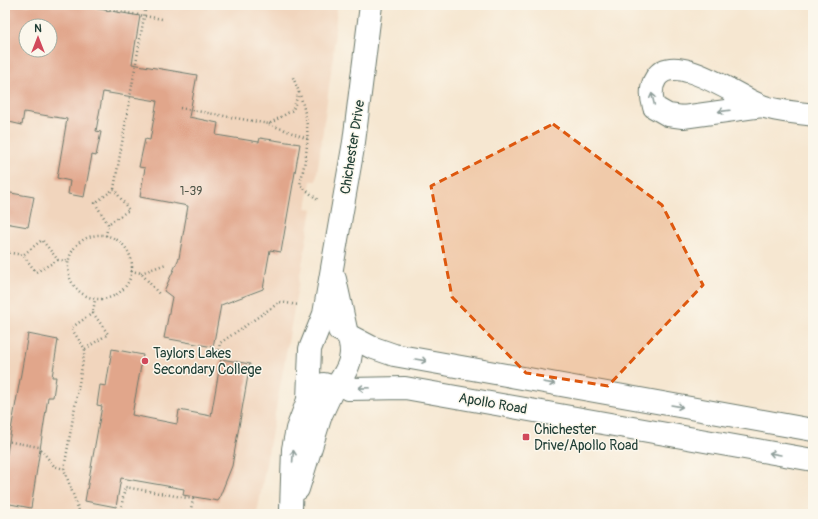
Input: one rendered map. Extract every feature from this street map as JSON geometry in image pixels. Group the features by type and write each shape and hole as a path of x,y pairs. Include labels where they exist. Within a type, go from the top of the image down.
{"street":[{"name":"Chichester Drive","path":"366,5 367,29"},
{"name":"Chichester Drive","path":"318,332 324,314 354,142 367,29 372,5"},
{"path":"762,106 813,116"},
{"name":"Chichester Drive","path":"333,264 348,334"},
{"path":"291,511 293,449 297,429 306,408 310,349 318,332 338,330 371,347 394,355 813,430"},
{"path":"291,511 321,415 336,386 346,373 351,360 351,347 348,334"},
{"path":"309,372 316,380 336,386"},
{"name":"Apollo Road","path":"336,386 349,389 405,388 813,460"}],"path":[{"path":"82,5 162,19"},
{"path":"106,236 108,224 95,203 114,189 146,5"},
{"path":"292,75 306,114 308,139 300,185 318,200"},
{"path":"269,124 293,110 299,92"},
{"path":"180,108 269,124 308,139"},
{"path":"108,224 129,210 114,189"},
{"path":"96,235 106,236 116,240 124,246 130,256 132,271 131,278 126,287 118,294 107,299 95,299 86,296 77,290 71,281 68,271 68,261 78,244 86,238 96,235"},
{"path":"23,255 42,240 58,260"},
{"path":"5,252 23,255 36,272 58,260 68,261"},
{"path":"132,271 141,273 166,264"},
{"path":"141,273 160,295"},
{"path":"85,349 108,334 93,312 95,299"},
{"path":"218,354 220,343 280,302 299,305"},
{"path":"80,514 64,469 85,349 71,328 93,312"},
{"path":"6,441 39,447 54,466 64,469"},
{"path":"120,514 125,487 193,499 190,514"}],"highlighted area":[{"path":"553,124 662,205 703,285 608,386 526,373 452,297 431,186"}],"shaded area":[{"name":"Taylors Lakes Secondary College","path":"5,5 337,5 333,57 316,181 311,181 306,208 312,209 257,514 5,514"}],"building":[{"path":"5,5 76,5 140,16 132,64 197,75 189,117 218,123 216,135 259,142 260,138 300,144 281,252 270,250 263,289 221,305 213,347 164,338 172,297 164,291 179,258 188,206 140,197 145,168 139,167 145,139 150,140 157,101 103,92 96,131 101,132 96,156 92,155 84,197 68,194 70,181 57,178 67,119 24,112 22,125 5,121"},
{"path":"5,192 34,197 28,227 5,223"},
{"path":"28,334 58,340 52,377 56,377 53,397 48,397 31,508 5,503 5,464"},
{"path":"112,349 143,355 132,415 177,424 179,410 211,416 221,359 250,364 232,466 218,501 183,495 184,489 121,478 116,507 85,501 102,406 97,405 100,385 106,386"}],"place":[{"name":"Taylors Lakes Secondary College","path":"145,361"},
{"name":"Chichester Drive/Apollo Road","path":"526,437"}]}
